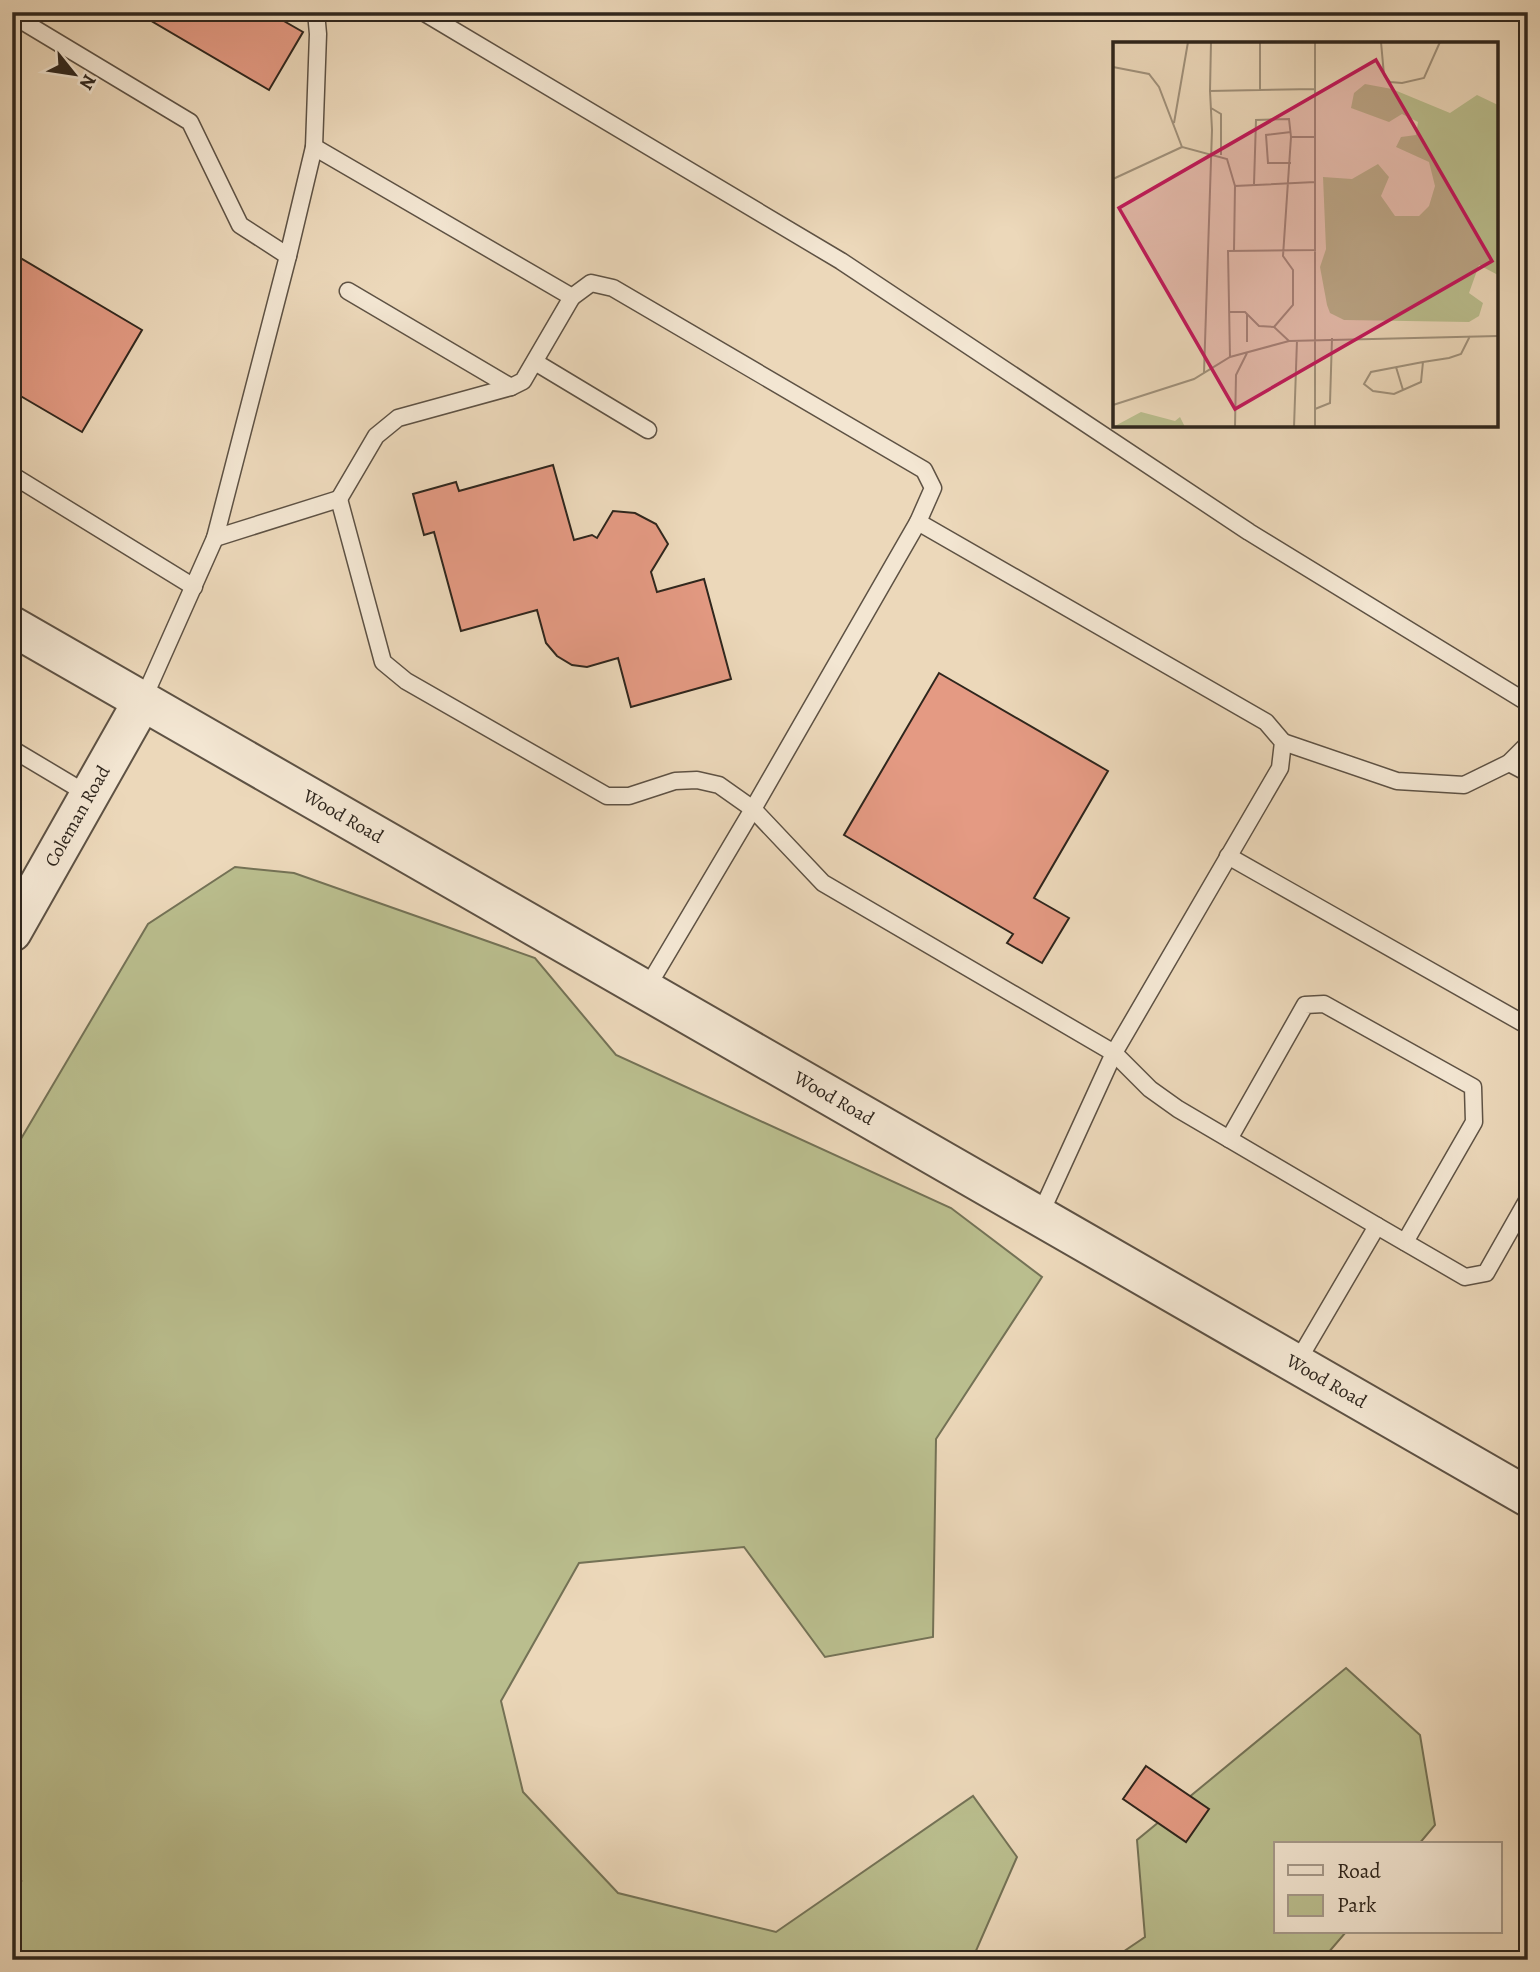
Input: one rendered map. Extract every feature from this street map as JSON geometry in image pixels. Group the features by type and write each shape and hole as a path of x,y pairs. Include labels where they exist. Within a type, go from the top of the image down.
{"street":[{"name":"Wood Road","path":"12,626 1528,1497"},
{"name":"Coleman Road","path":"12,932 142,702"}],"lane":[{"path":"142,702 215,538 288,256 314,147 318,34 316,12"},
{"path":"423,12 841,261 1249,532 1528,703"},
{"path":"12,15 190,122 240,225 288,256"},
{"path":"314,147 572,297"},
{"path":"215,538 339,499 376,436 398,418 523,381 572,297 591,283 613,288 924,471 933,488 918,522 645,991"},
{"path":"348,291 510,387"},
{"path":"535,362 648,430"},
{"path":"12,475 194,587"},
{"path":"339,499 383,662 406,681 607,796 629,796 675,781 696,780 719,785 753,809 823,883 1114,1053 1150,1089 1229,1139 1465,1277 1486,1273 1528,1199"},
{"path":"918,522 1266,722 1283,742 1397,781 1464,785 1509,763 1528,744"},
{"path":"1039,1217 1114,1053 1280,768 1283,742"},
{"path":"12,749 89,795"},
{"path":"1509,763 1528,774"},
{"path":"1228,856 1528,1026"},
{"path":"1229,1139 1305,1005 1324,1004 1472,1087 1474,1122 1405,1242"},
{"path":"1296,1364 1377,1226"}],"green space":[{"path":"235,867 294,873 535,958 616,1055 951,1208 1042,1277 936,1439 933,1637 825,1657 744,1547 579,1563 501,1701 523,1792 618,1893 776,1932 973,1796 1017,1857 975,1953 983,1960 12,1960 12,1886 21,1881 12,1875 12,1154 148,924"},
{"path":"1346,1668 1420,1735 1435,1825 1421,1842 1274,1842 1274,1934 1344,1934 1322,1960 1111,1960 1145,1937 1137,1840"}],"building":[{"path":"136,12 268,12 303,32 269,90"},
{"path":"12,253 142,330 82,432 12,391"},
{"path":"553,465 574,540 592,535 597,538 613,511 635,513 656,524 668,544 651,572 657,592 704,579 731,679 631,707 618,658 587,667 572,665 557,656 546,643 537,610 461,631 434,532 424,535 413,494 456,482 459,491"},
{"path":"939,673 1108,771 1034,898 1069,918 1042,963 1007,943 1013,934 844,835"},
{"path":"1146,1766 1209,1809 1186,1842 1123,1799"}]}
